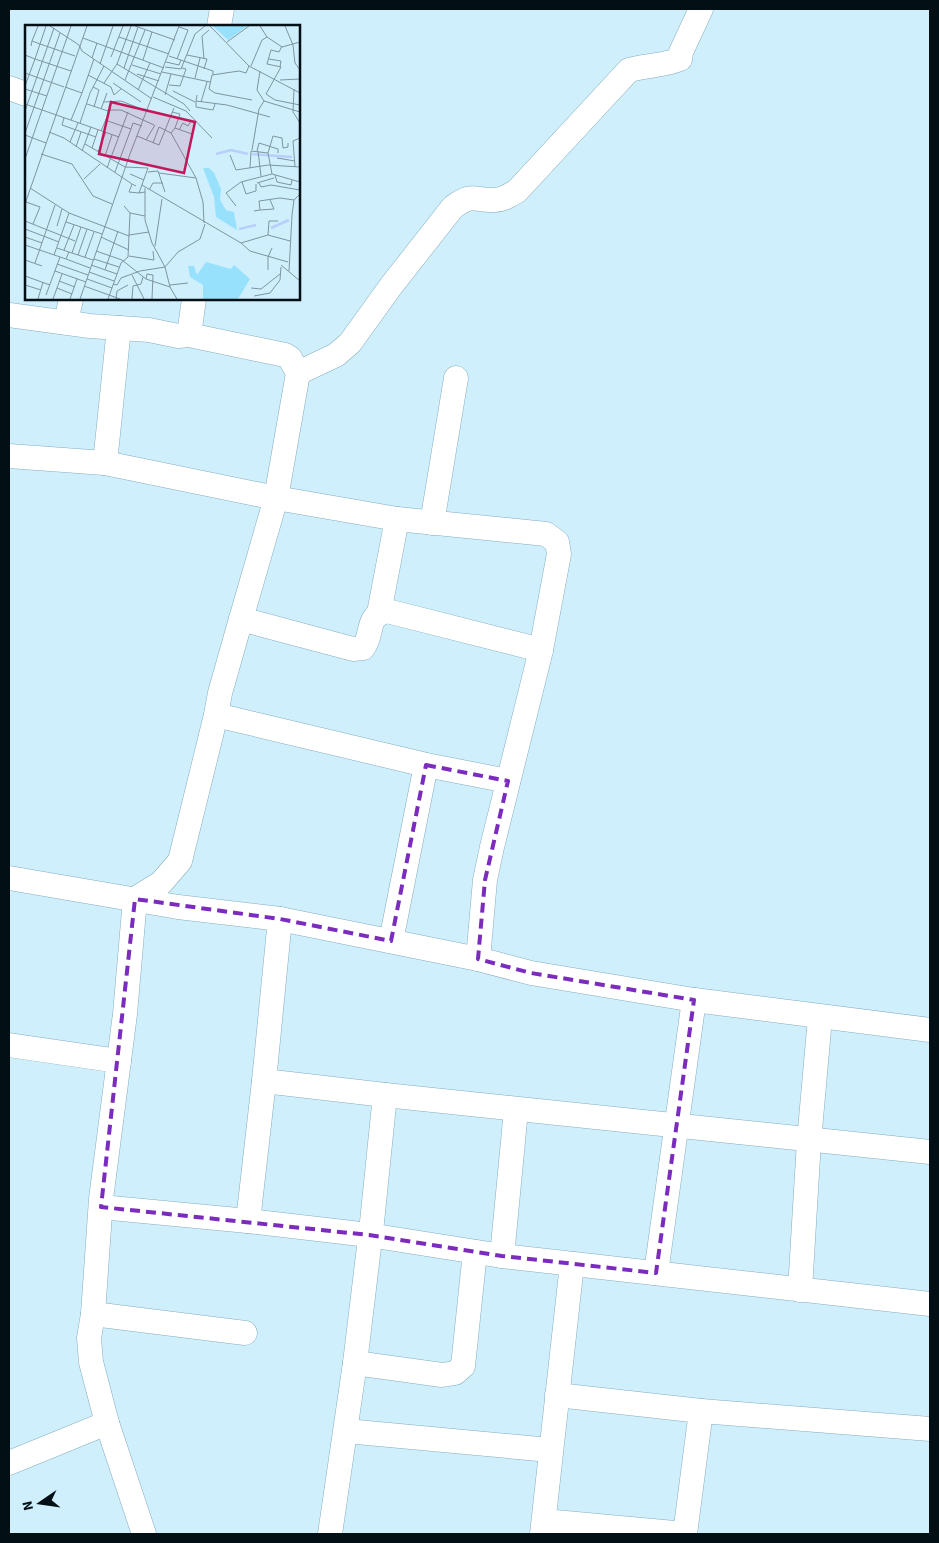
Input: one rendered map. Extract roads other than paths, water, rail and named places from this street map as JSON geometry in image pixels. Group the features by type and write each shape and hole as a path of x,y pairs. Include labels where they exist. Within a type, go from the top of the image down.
{"street":[{"path":"219,25 222,9"},
{"path":"298,373 336,355 350,343 391,286 453,207 463,200 470,198 496,200 507,197 517,191 629,70 666,64 680,59 681,52 701,9"},
{"path":"9,88 25,94"},
{"path":"66,322 71,300"},
{"path":"189,335 194,300"},
{"path":"9,315 90,326 149,330 178,336 189,335 285,355 290,358 298,373 276,498 220,693 180,860 161,883 135,899"},
{"path":"105,463 119,328"},
{"path":"432,524 456,378"},
{"path":"9,456 105,463 276,498 397,520 546,534 557,542 559,554 541,650 485,880 478,959"},
{"path":"379,613 397,520"},
{"path":"241,619 352,649 363,648 368,642 371,621 379,613 387,611 541,650"},
{"path":"216,715 426,765 508,782"},
{"path":"391,941 426,765"},
{"path":"9,878 178,907 280,919 478,959 531,972 694,1000 820,1018 930,1030"},
{"path":"135,899 119,1061 101,1207 93,1314 89,1338 91,1362 106,1423 144,1534"},
{"path":"248,1221 280,919"},
{"path":"656,1273 694,1000"},
{"path":"800,1290 809,1141 820,1018"},
{"path":"9,1045 119,1061"},
{"path":"264,1081 516,1110 930,1152"},
{"path":"330,1534 355,1363 385,1095"},
{"path":"502,1256 516,1110"},
{"path":"101,1207 370,1235 502,1256 930,1304"},
{"path":"355,1363 442,1375 455,1373 463,1366 475,1252"},
{"path":"572,1264 543,1527 685,1534 701,1411"},
{"path":"93,1314 244,1332"},
{"path":"557,1395 701,1411 930,1429"},
{"path":"9,1463 106,1423"},
{"path":"346,1431 550,1450"}]}
